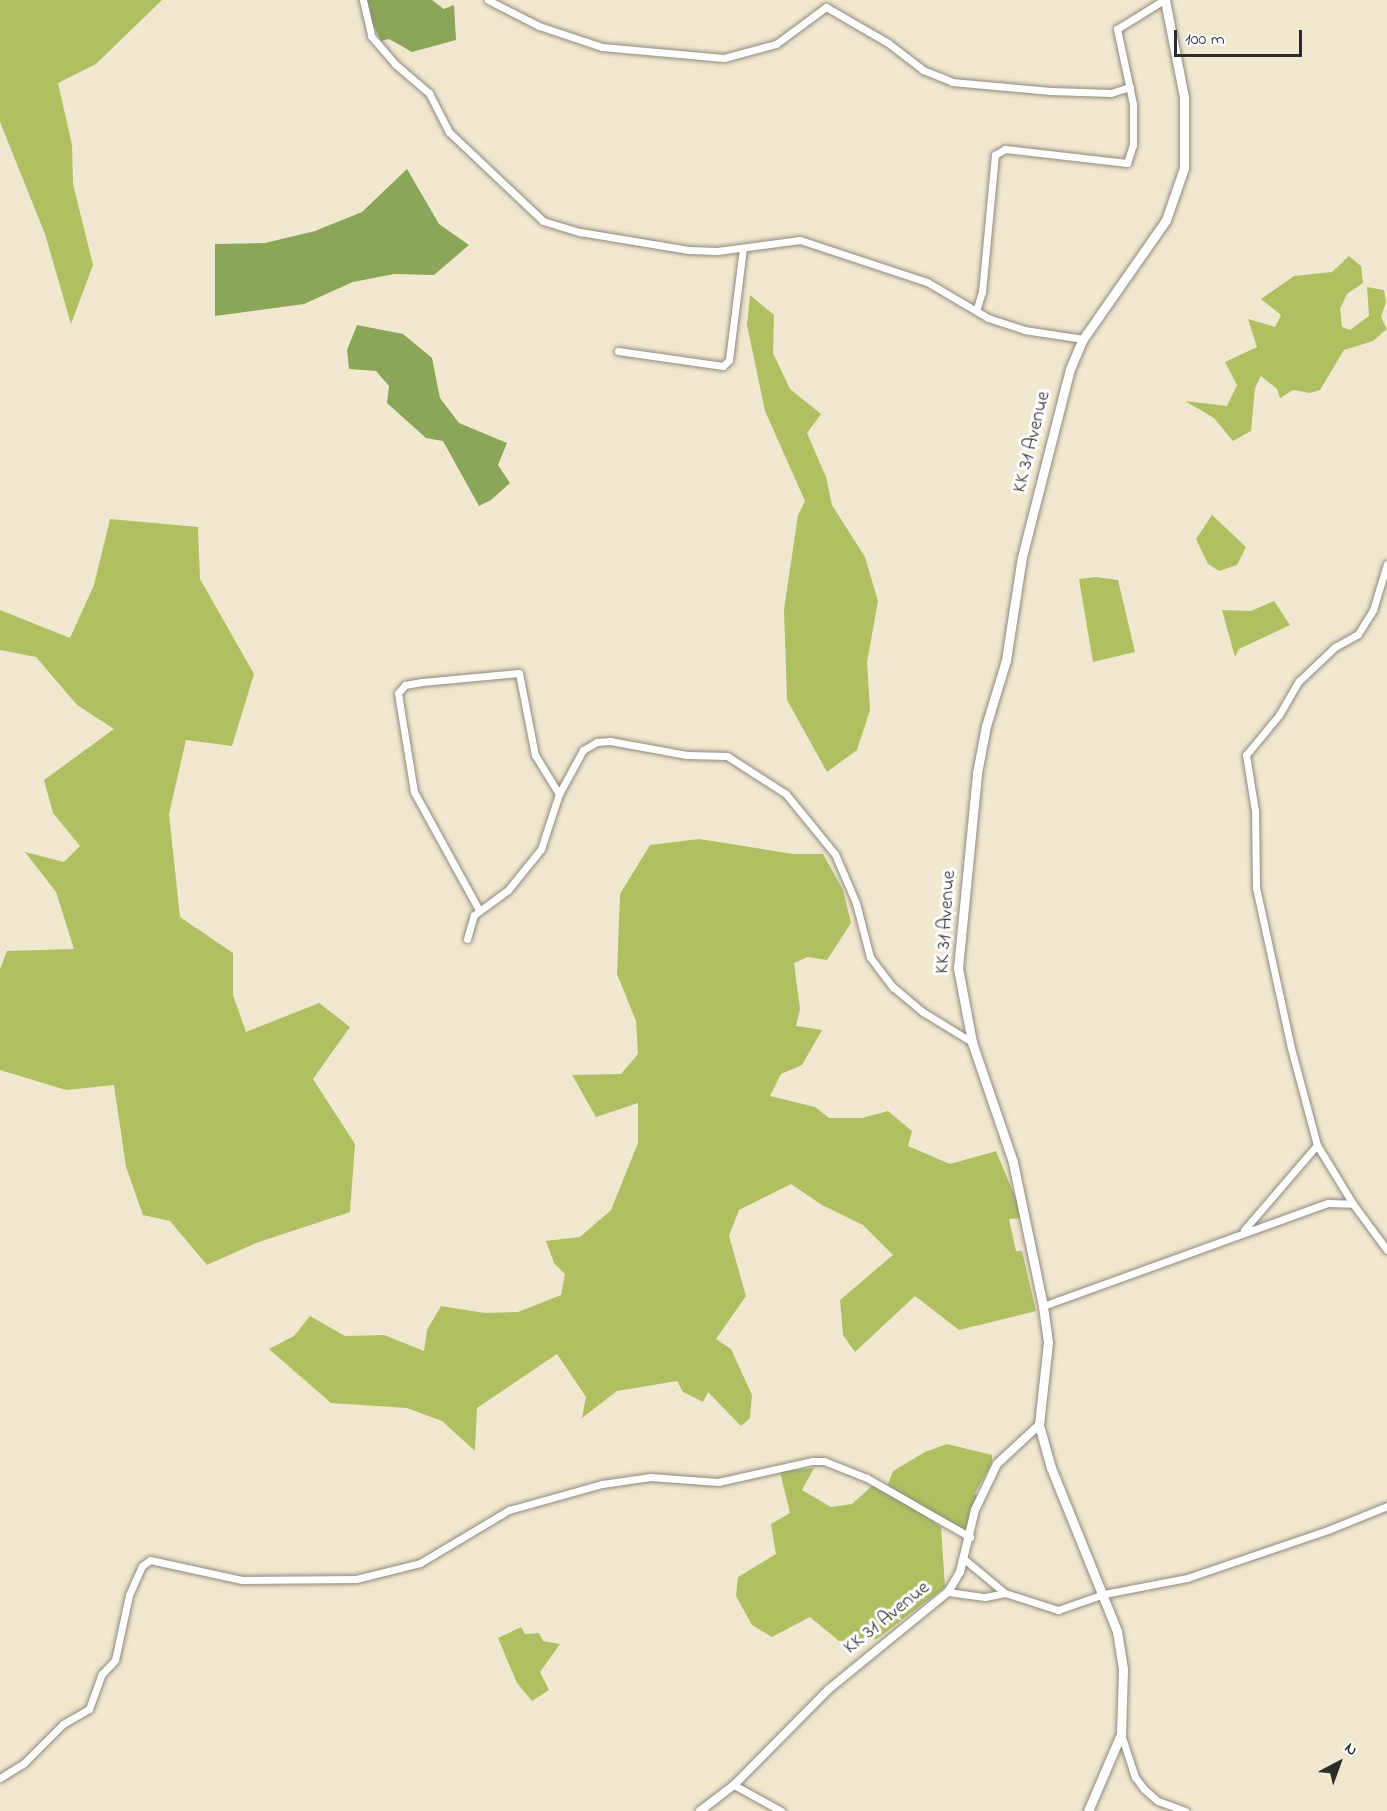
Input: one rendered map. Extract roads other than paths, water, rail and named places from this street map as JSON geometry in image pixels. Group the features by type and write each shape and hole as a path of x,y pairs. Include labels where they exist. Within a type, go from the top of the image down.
{"main road":[{"name":"KK 31 Avenue","path":"1040,1425 1048,1342 1043,1306 1013,1162 972,1042 958,969 977,773 986,726 1006,660 1022,557 1070,369 1083,339 1145,253 1177,196 1185,145 1184,97 1164,0"},
{"path":"1040,1425 1051,1467 1117,1631 1123,1669 1121,1734 1088,1811"}],"street":[{"path":"363,0 371,36 395,63 429,93 448,132 543,220 580,232 678,249 743,248 800,240 836,249 927,282 988,318 1024,330 1083,339"},
{"path":"488,0 538,26 602,47 724,58 776,44 826,7 888,43 923,70 952,82 1051,91 1111,93 1130,87"},
{"path":"977,308 982,292 995,155 1005,149 1127,163 1132,145 1130,87 1117,30 1164,0"},
{"path":"618,351 723,366 729,360 743,248"},
{"path":"1387,564 1374,610 1358,634 1335,646 1299,681 1279,715 1246,755 1255,811 1256,888 1262,923 1317,1145 1353,1204 1387,1250"},
{"path":"479,910 414,792 398,693 405,685 422,682 519,673 535,755 559,794"},
{"path":"467,939 470,924 479,910 526,873 542,849 559,794 583,750 597,742 687,755 727,756 786,794 836,854 856,903 870,957 893,987 923,1012 972,1042"},
{"path":"1242,1232 1317,1145"},
{"path":"1043,1306 1242,1232 1328,1203 1353,1204"},
{"name":"KK 31 Avenue","path":"700,1811 734,1785 829,1689 948,1592 964,1559 975,1510 997,1464 1040,1425"},
{"path":"0,1778 24,1762 63,1724 89,1709 102,1674 116,1660 129,1595 147,1560 242,1580 356,1580 420,1563 509,1510 602,1484 650,1477 718,1482 813,1461 824,1461 867,1478 970,1538"},
{"path":"964,1559 1005,1593 1058,1610 1104,1594 1187,1578 1387,1506"},
{"path":"948,1592 985,1597 1005,1593"},
{"path":"1121,1734 1134,1777 1158,1801 1185,1811"},
{"path":"734,1785 781,1811"}]}
